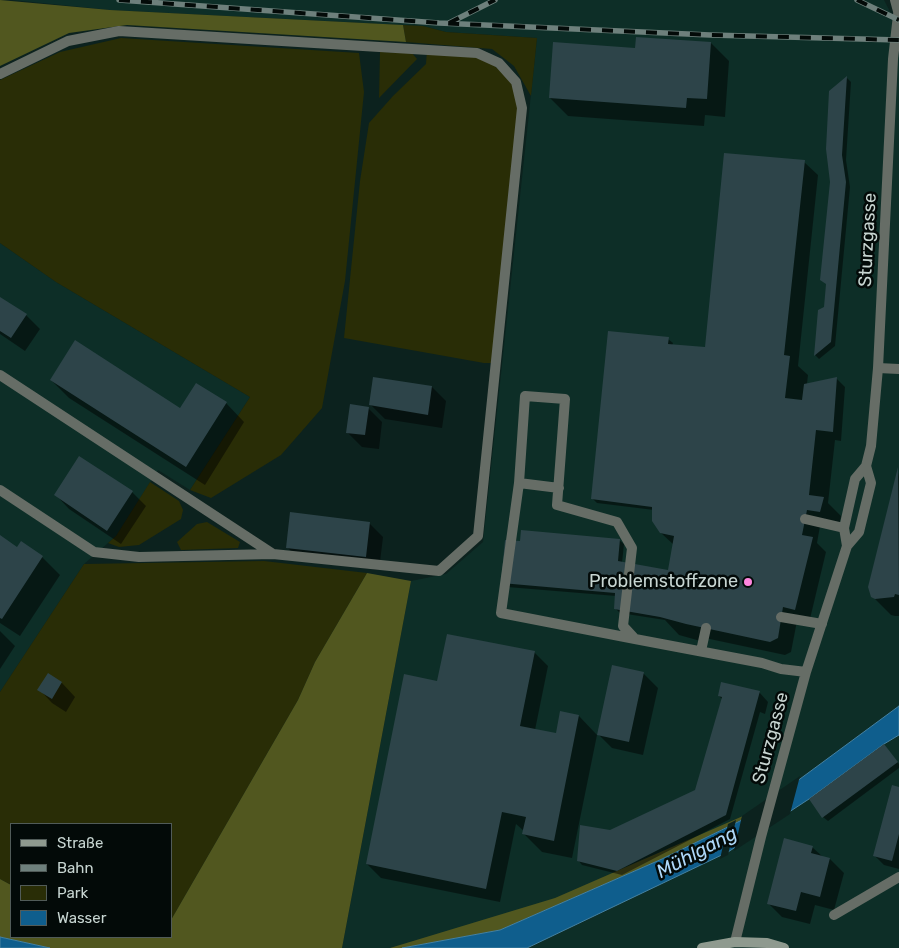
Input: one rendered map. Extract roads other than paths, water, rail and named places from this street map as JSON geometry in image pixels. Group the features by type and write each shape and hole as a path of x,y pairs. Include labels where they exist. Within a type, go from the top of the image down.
{"main road":[{"path":"702,948 735,942 767,943 784,948"}],"street":[{"name":"Sturzgasse","path":"735,942 806,672 847,546 859,532 871,483 866,466 870,446 878,368 893,59 899,15 895,0"},
{"path":"0,74 68,41 119,31 477,53 499,63 516,82 522,108 478,536 439,571 273,554 139,557 94,552 0,490"},
{"path":"878,368 899,369"},
{"path":"0,375 273,554"},
{"path":"635,639 623,626 632,548 617,522 558,505 565,399 525,396 519,483 514,506 501,613 635,639 762,663 781,669 806,672"},
{"name":"Sturzgasse","path":"847,546 844,528 855,479 866,466"},
{"path":"519,483 559,488"},
{"path":"805,519 844,528"},
{"path":"781,617 822,624"},
{"path":"701,651 706,628"},
{"path":"834,915 899,877"}],"water":[{"name":"Mühlgang","path":"899,706 899,735 809,799 728,852 527,948 402,948 500,930 662,859 742,820"},
{"path":"0,937 50,948 0,948"}],"railway":[{"path":"119,0 439,23 710,35 899,40"},
{"path":"449,23 495,0"},
{"path":"857,0 899,20"}],"place":[{"name":"Problemstoffzone","path":"748,582"}]}
